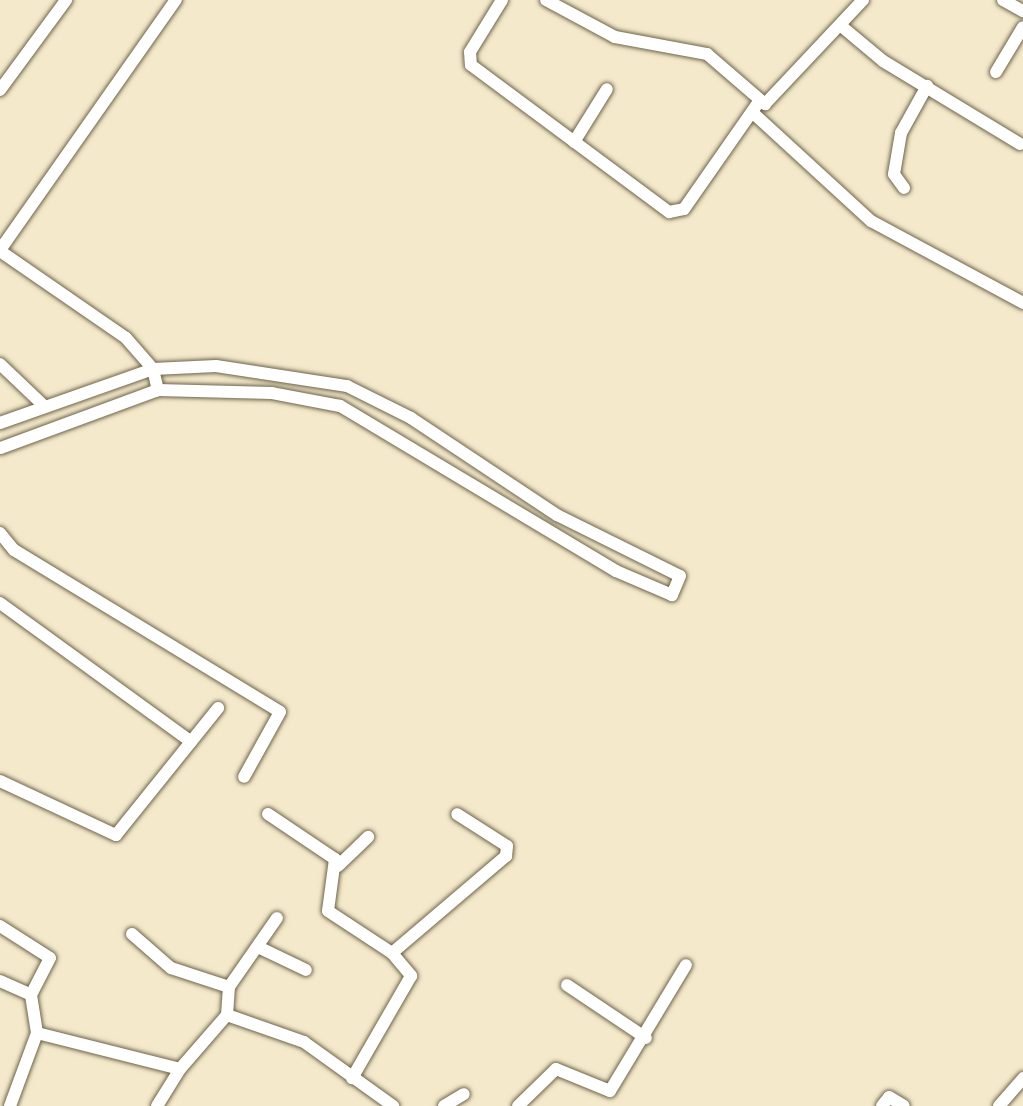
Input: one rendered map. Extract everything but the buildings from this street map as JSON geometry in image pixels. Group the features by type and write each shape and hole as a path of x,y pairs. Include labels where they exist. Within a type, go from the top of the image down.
{"street":[{"path":"0,90 66,0"},
{"path":"158,390 153,369 126,338 0,251 176,0"},
{"path":"502,0 470,52 471,65 675,214 756,108 782,94 863,0"},
{"path":"546,0 615,37 707,54 756,108 871,221 1023,303"},
{"path":"1003,0 1023,11"},
{"path":"840,25 927,86 1020,144"},
{"path":"996,72 1023,27"},
{"path":"904,188 894,174 901,133 927,86"},
{"path":"574,142 607,89"},
{"path":"0,364 31,385 42,404"},
{"path":"0,423 42,404 153,369 216,366 347,386 411,418 557,515 680,576 672,595 604,565 340,406 214,387 158,390 0,448"},
{"path":"0,533 14,550 280,712 244,777"},
{"path":"0,603 191,742"},
{"path":"0,781 116,835 218,708"},
{"path":"268,814 322,847 338,866"},
{"path":"392,953 506,856 507,846 457,814"},
{"path":"352,1078 409,988 409,970 392,953 325,906 338,866 368,837"},
{"path":"157,1106 180,1069 227,1015 229,987 277,918"},
{"path":"0,926 50,958 31,995 37,1033 10,1106"},
{"path":"132,934 171,968 229,987"},
{"path":"258,947 306,970"},
{"path":"518,1106 556,1069 610,1091 646,1038 686,965"},
{"path":"0,981 31,995"},
{"path":"567,985 646,1038"},
{"path":"227,1015 304,1042 352,1078 368,1100 393,1106"},
{"path":"37,1033 180,1069"},
{"path":"999,1106 1023,1078"},
{"path":"444,1106 464,1094"},
{"path":"882,1106 889,1097 904,1106"}]}
